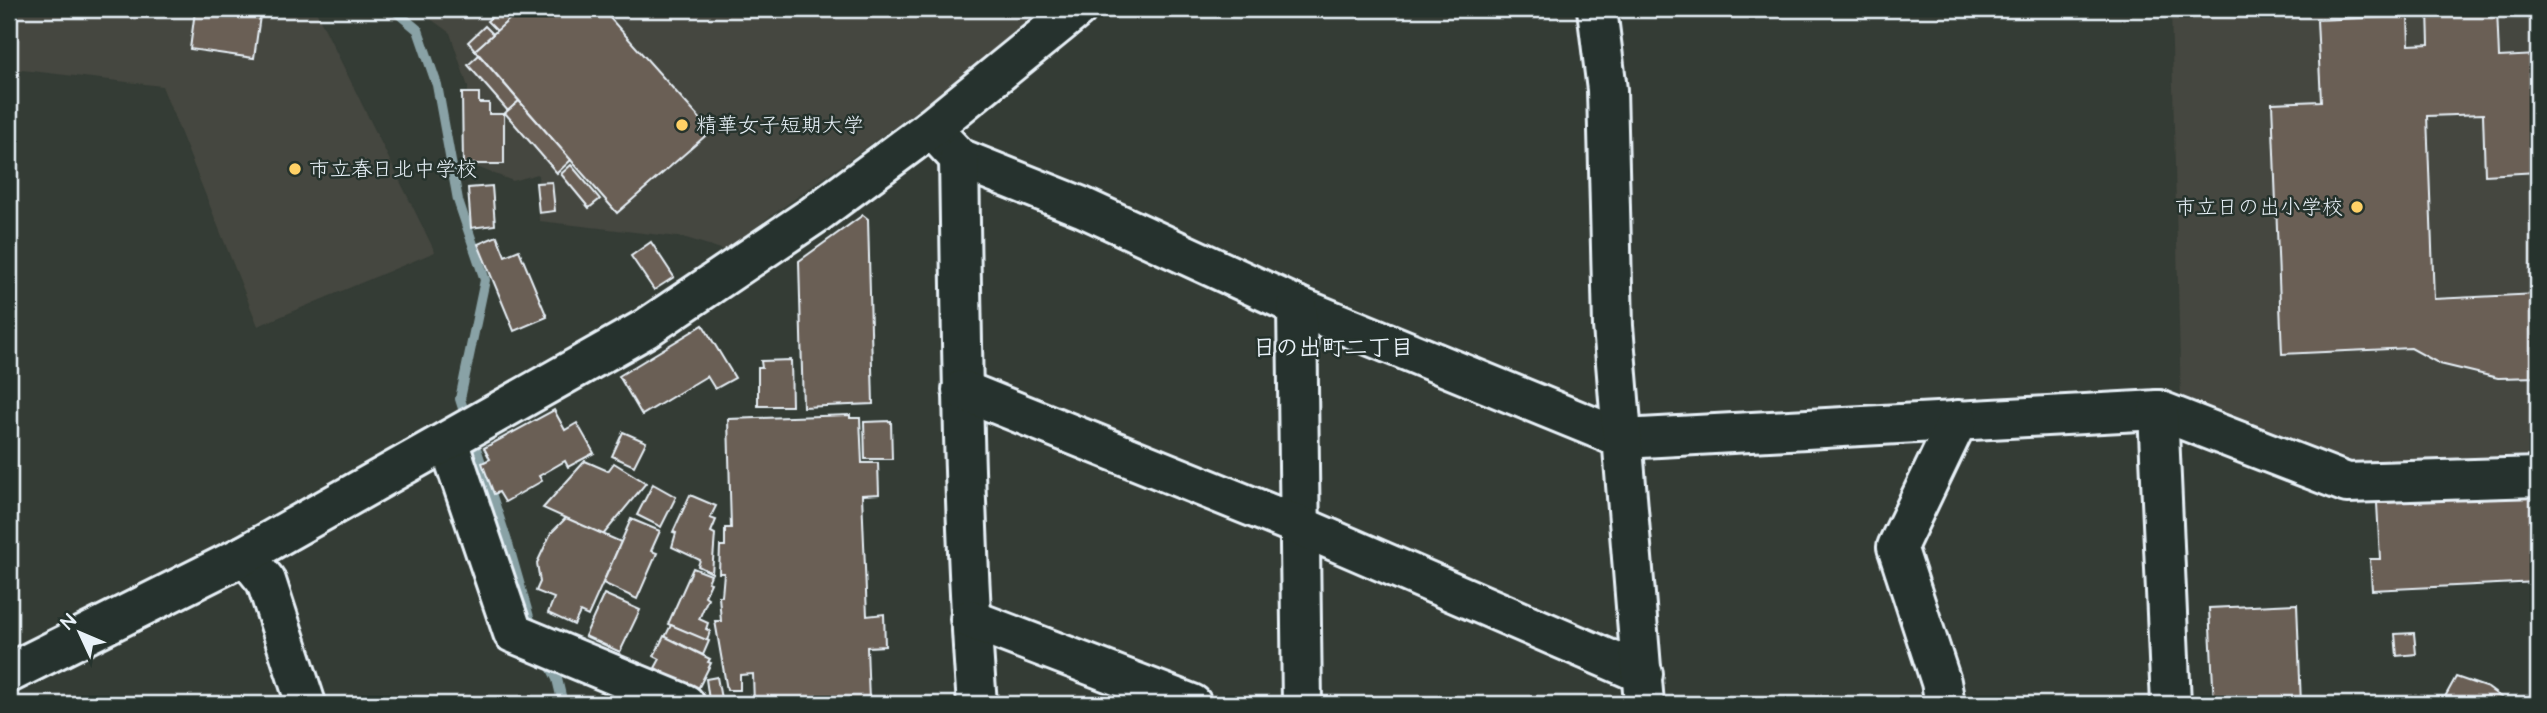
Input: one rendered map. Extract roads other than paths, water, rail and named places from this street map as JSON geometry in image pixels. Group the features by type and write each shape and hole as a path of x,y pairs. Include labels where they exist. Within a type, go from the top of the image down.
{"street":[{"path":"9,673 245,555 645,329 814,215 931,128 1077,9"},
{"path":"962,390 1300,526 1643,689 1614,327 1607,90 1597,9"},
{"path":"931,128 959,158 1082,207 1297,306 1623,439 2158,410 2347,483 2538,477"},
{"path":"959,158 962,390 977,704"},
{"path":"1297,306 1302,704"},
{"path":"2158,410 2171,704"},
{"path":"1945,704 1941,682 1897,547 1958,420"},
{"path":"448,442 513,633 685,704"},
{"path":"245,555 266,582 306,704"},
{"path":"971,619 1192,704"}],"waterway":[{"path":"393,9 418,30 437,85 458,200 485,280 460,399 467,421"},
{"path":"472,436 508,544 533,631"},
{"path":"546,658 557,679 563,704"}],"place":[{"name":"精華女子短期大学","path":"682,125"},
{"name":"市立春日北中学校","path":"295,169"},
{"name":"市立日の出小学校","path":"2357,207"}],"district":[{"name":"日の出町二丁目","path":"1333,348"}]}
